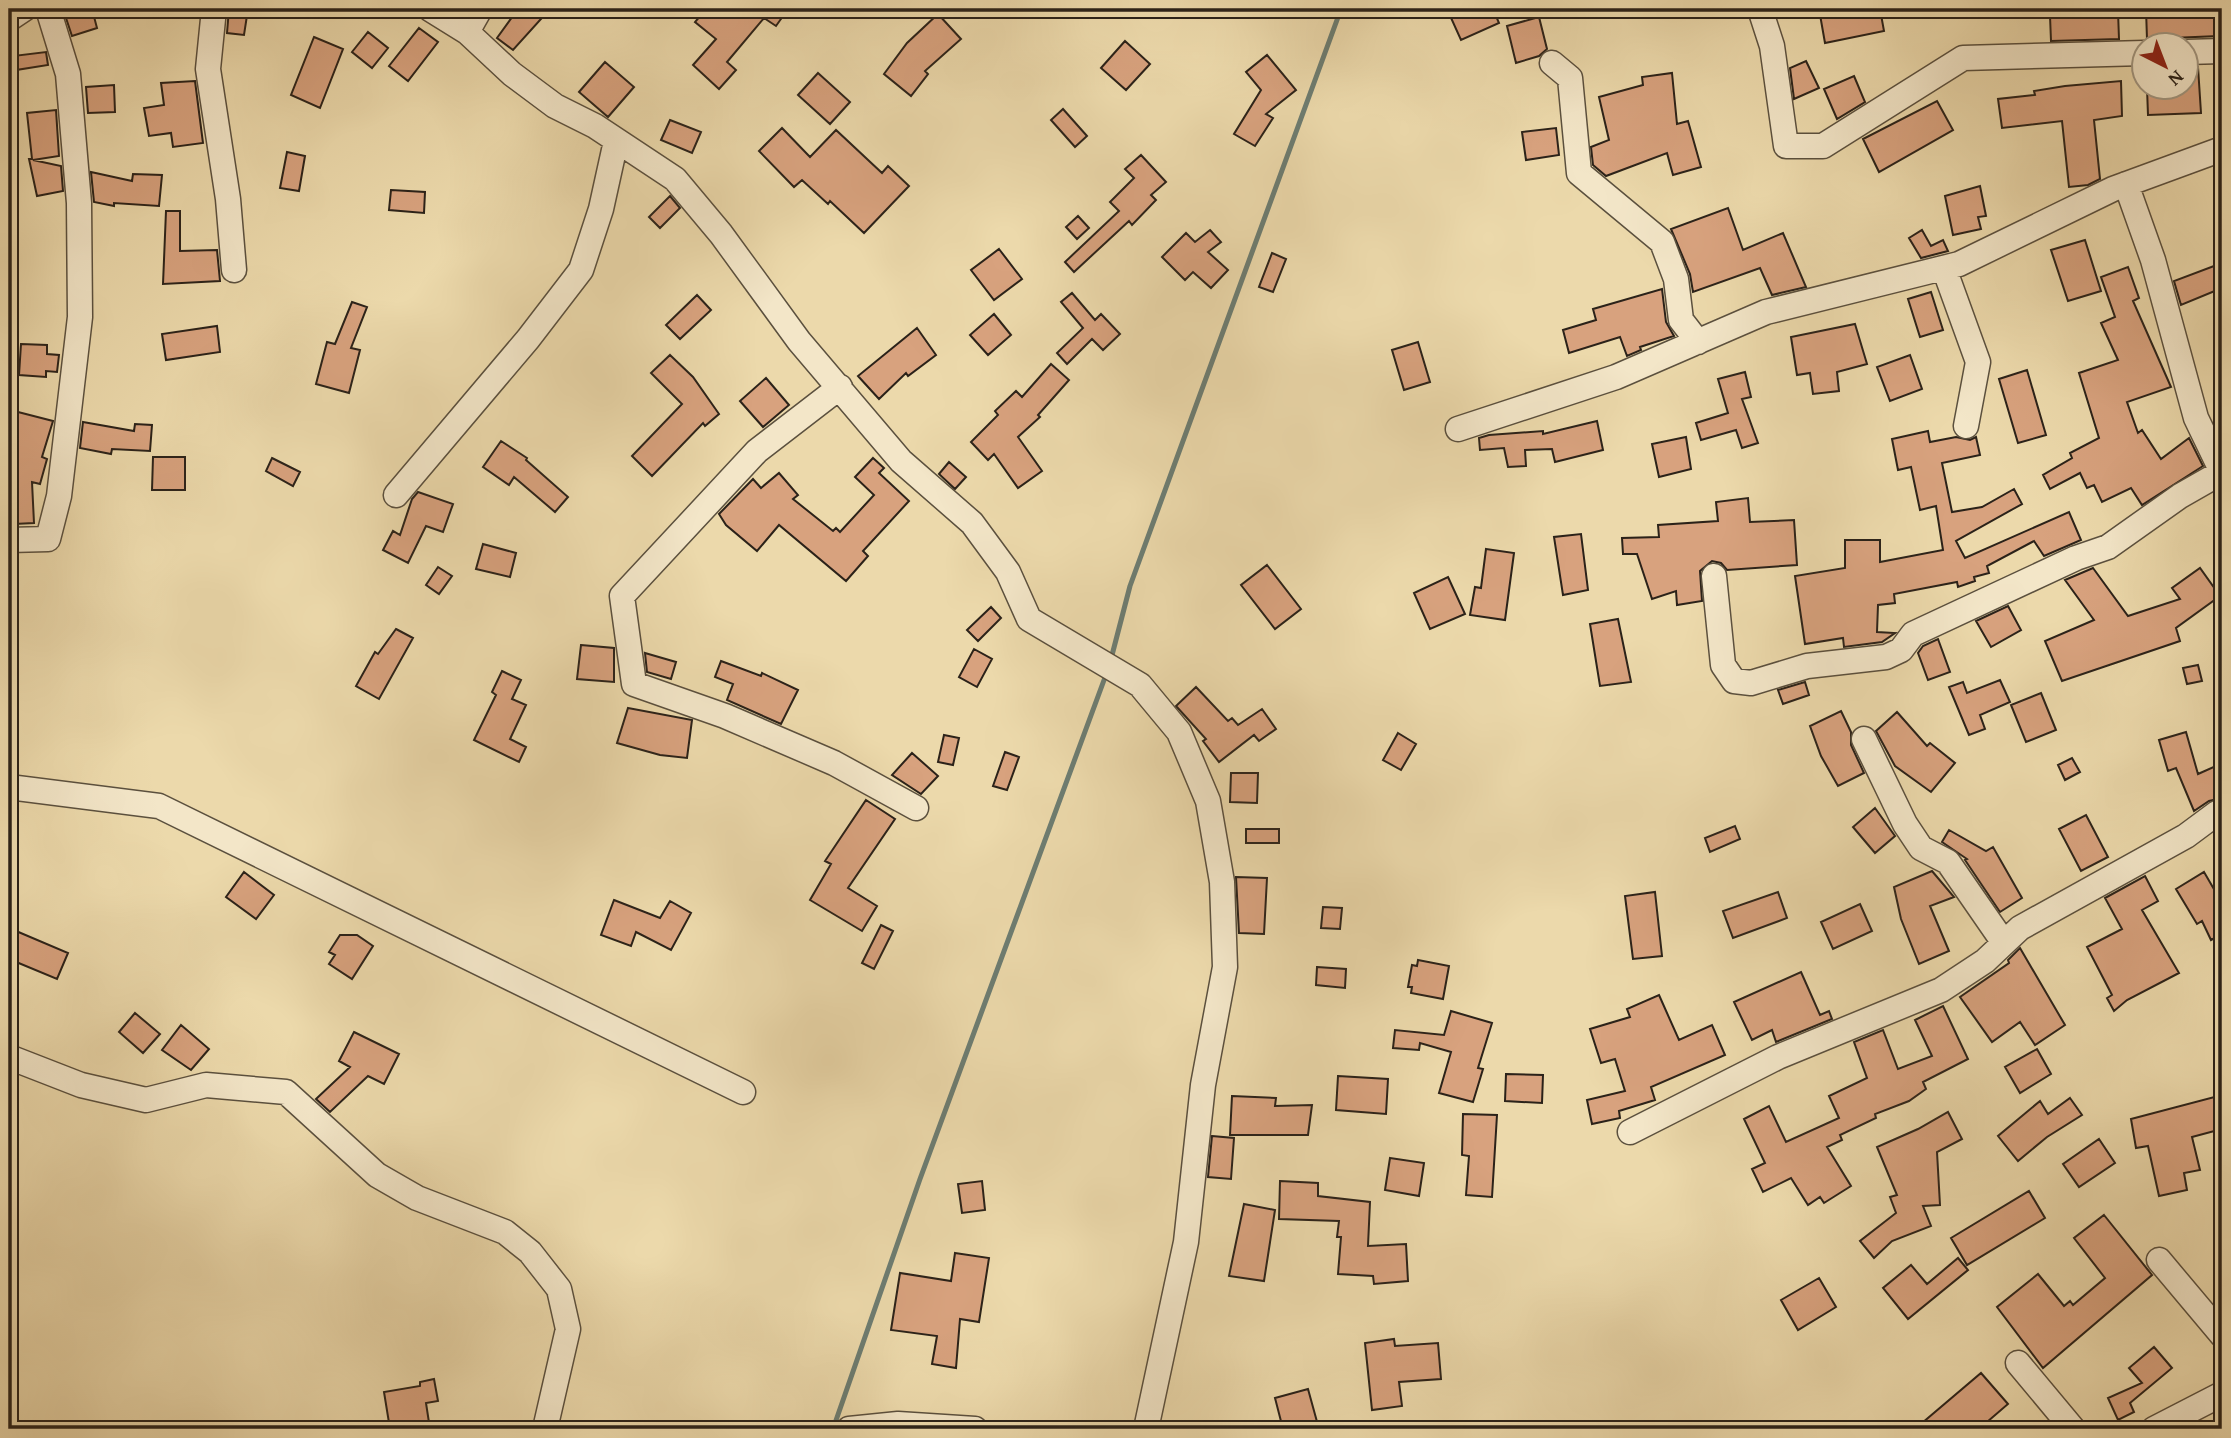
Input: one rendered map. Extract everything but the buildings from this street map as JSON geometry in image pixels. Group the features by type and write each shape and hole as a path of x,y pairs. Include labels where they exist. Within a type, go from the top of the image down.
{"street":[{"path":"9,19 24,9"},
{"path":"9,540 48,539 59,496 80,317 79,204 68,74 48,9"},
{"path":"214,9 208,69 228,200 234,270"},
{"path":"430,9 467,32 512,74 555,106 595,126 649,159 675,179 721,234 799,341 901,461 972,523 1008,572 1029,619 1140,685 1179,732 1208,801 1222,882 1225,967 1203,1086 1186,1242 1146,1429"},
{"path":"467,32 481,9"},
{"path":"1760,9 1772,46 1786,146 1823,146 1963,58 2130,53"},
{"path":"2200,52 2222,51"},
{"path":"1552,63 1570,78 1579,173 1662,242 1676,279 1681,320 1698,342"},
{"path":"396,495 528,339 581,270 601,209 616,141"},
{"path":"1458,429 1616,377 1766,312 1959,264 2126,184 2222,149"},
{"path":"1714,576 1723,666 1734,681 1751,683 1807,666 1886,657 1901,650 1913,634 2076,558 2108,547 2180,496 2222,472 2196,418 2153,260 2126,184"},
{"path":"1944,268 1978,362 1966,426"},
{"path":"840,387 757,451 622,596 634,684 725,716 834,763 916,808"},
{"path":"1864,739 1905,824 1921,848 1948,862 2004,943"},
{"path":"9,787 159,806 743,1091"},
{"path":"1630,1132 1778,1056 1941,990 1985,961 2020,928 2186,836 2217,813 2222,813"},
{"path":"9,1057 82,1086 146,1100 206,1085 286,1092 377,1175 417,1198 505,1232 530,1252 559,1289 568,1329 545,1429"},
{"path":"2159,1260 2222,1335"},
{"path":"2018,1363 2073,1429"},
{"path":"2154,1429 2222,1394"},
{"path":"849,1429 898,1424 975,1429"}],"waterway":[{"path":"1111,659 1130,586 1341,9"},
{"path":"833,1429 920,1179 1107,672"}]}
